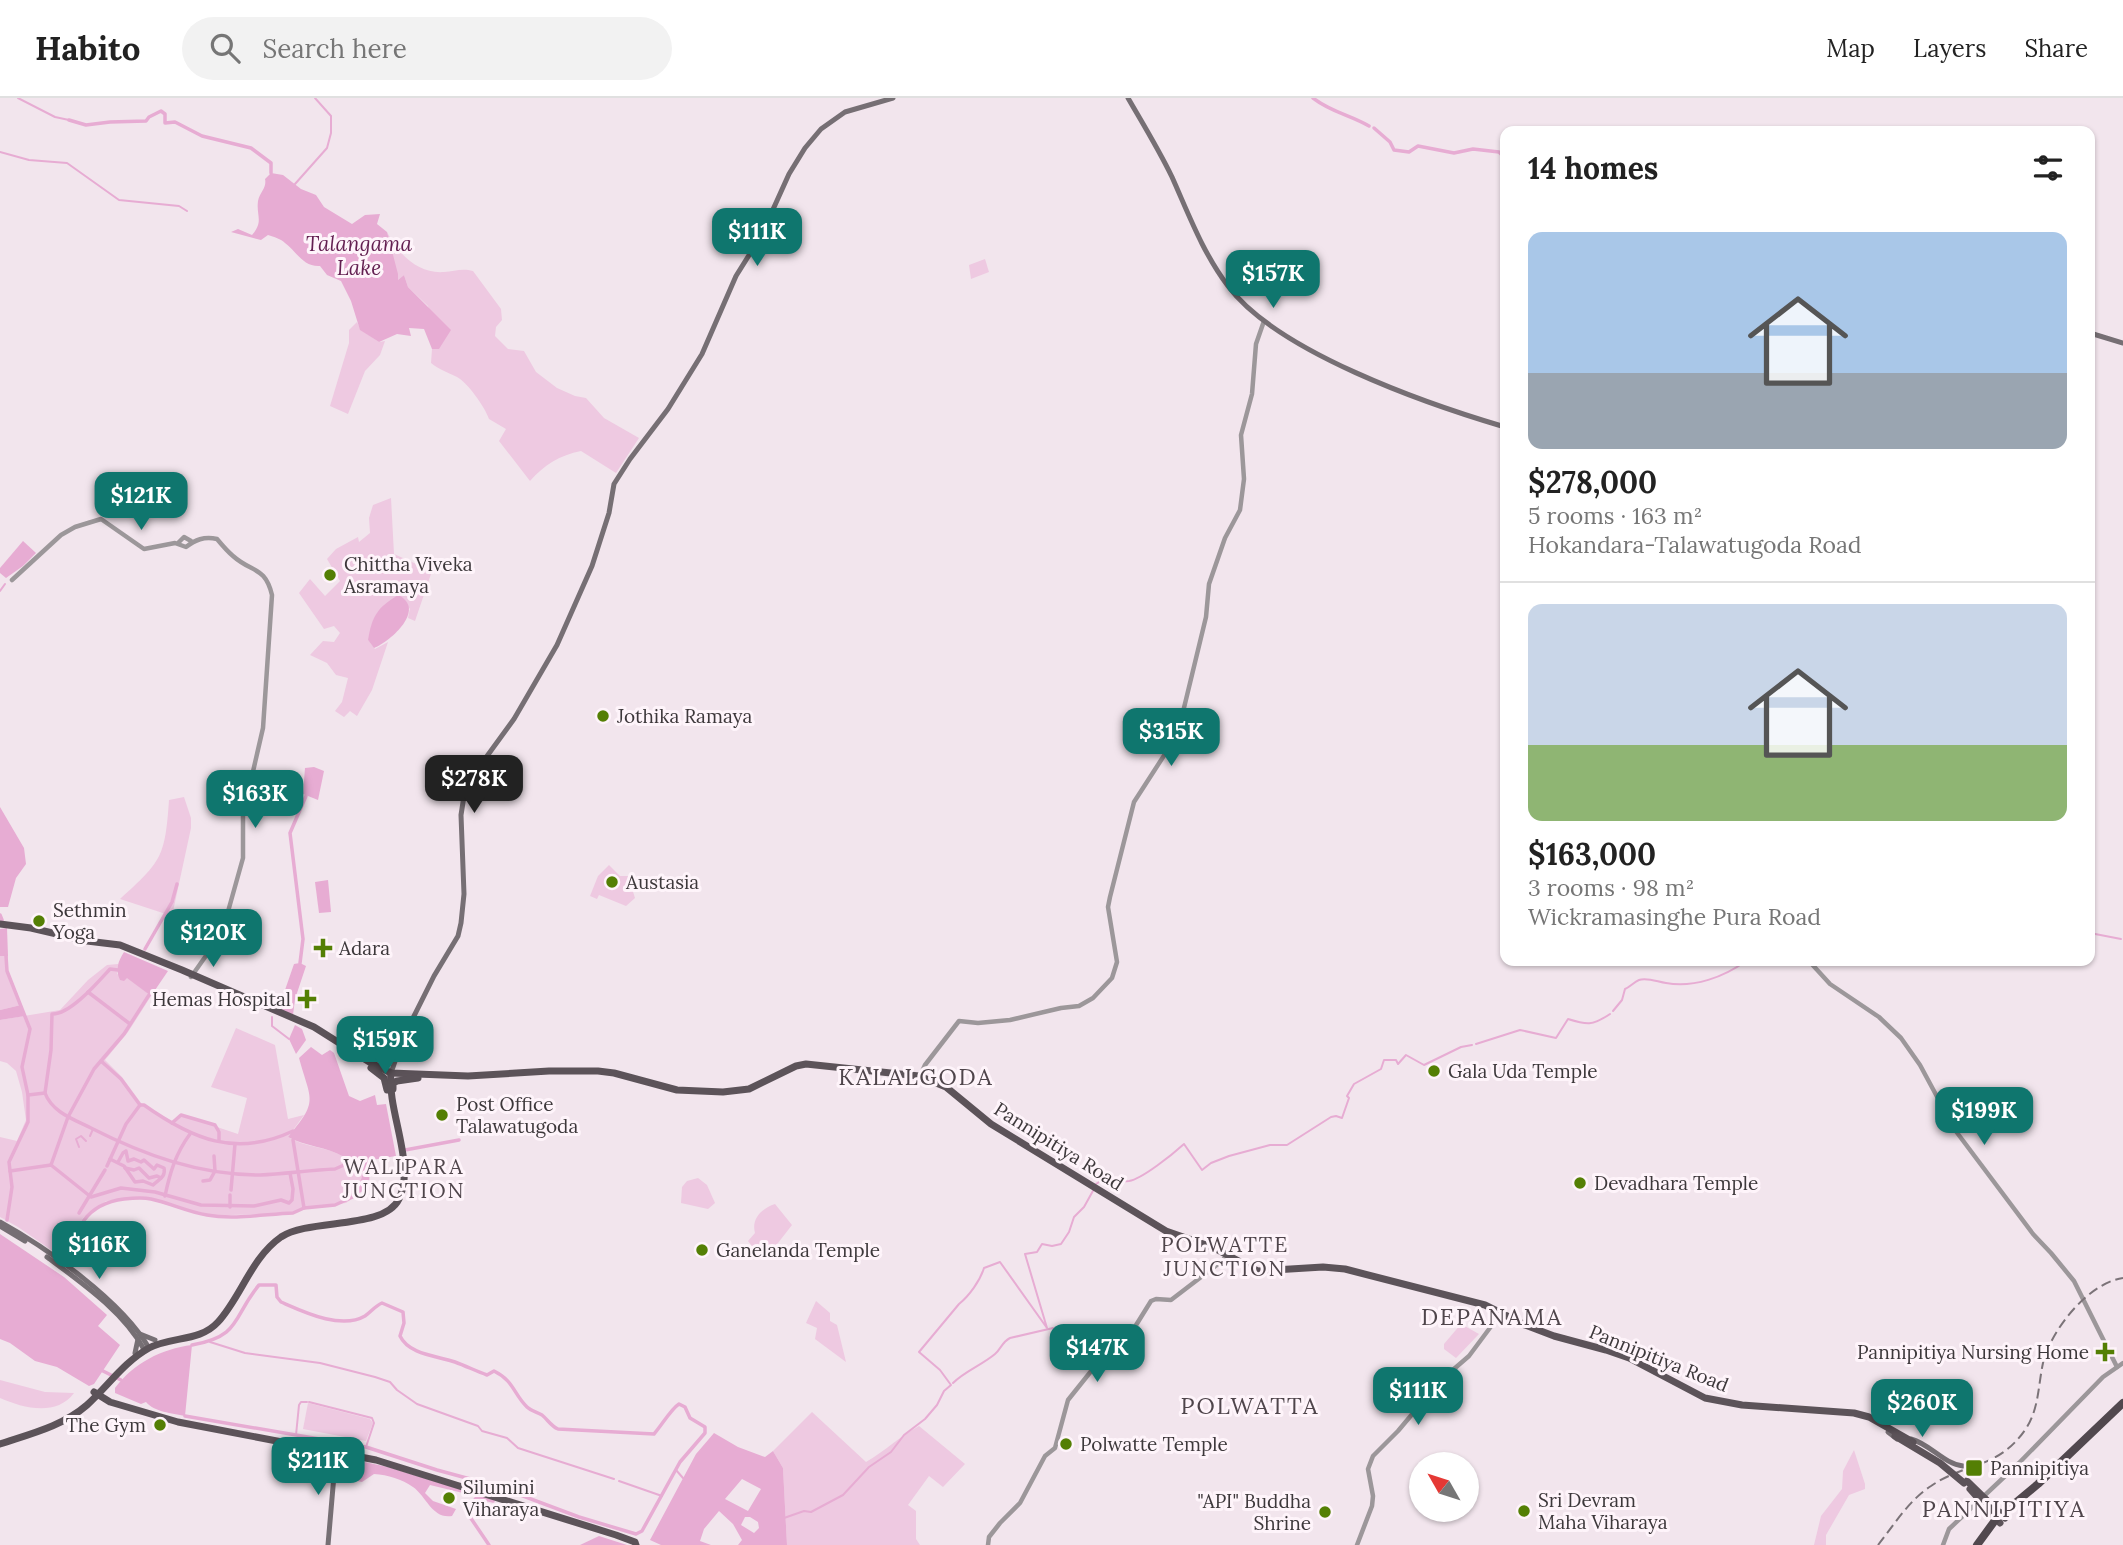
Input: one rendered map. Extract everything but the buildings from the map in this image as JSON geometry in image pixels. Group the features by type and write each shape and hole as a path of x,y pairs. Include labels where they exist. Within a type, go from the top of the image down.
{"highway":[{"path":"1977,1545 2001,1518 2123,1405"},
{"path":"1982,1545 2001,1518"}],"main road":[{"path":"366,1060 389,1067 434,976 458,936 464,894 461,815 464,796 474,774 535,687 557,645 592,566 609,513 614,484 668,409 702,354 736,276 761,236 789,174 805,148 821,129 845,112 893,98"},
{"path":"1128,98 1172,178 1202,245 1216,269 1240,300 1264,321 1303,346 1359,373 1465,414 1500,424"},
{"path":"2095,335 2123,343"},
{"name":"Pannipitiya Road","path":"0,926 31,928 120,946 314,1027 391,1075"},
{"name":"Pannipitiya Road","path":"192,976 313,1031 371,1068 391,1075 468,1080 549,1074 597,1075 626,1080 664,1092 723,1096 750,1093 791,1072 806,1068 919,1077 946,1087 991,1124 1093,1190 1166,1231 1247,1266 1265,1271 1313,1267 1345,1269 1462,1298 1554,1336 1629,1359 1705,1398 1742,1405 1854,1413 1869,1417 1942,1460 1966,1482"},
{"path":"392,1104 391,1075 398,1052"},
{"path":"398,1052 396,1069 415,1076"},
{"path":"79,1410 135,1353 168,1341 198,1336 210,1329 226,1312 249,1274 282,1237 307,1228 378,1215 396,1205 405,1179 392,1104 385,1079 371,1068"},
{"path":"392,1104 395,1082 415,1076"},
{"path":"0,1224 70,1272 139,1336 146,1348"},
{"name":"Pannipitiya Road","path":"1500,1314 1552,1339 1616,1357 1686,1393 1714,1404 1742,1409 1853,1416 1891,1434 1966,1482"},
{"path":"139,1336 155,1340 210,1329"},
{"path":"135,1353 139,1336"},
{"path":"120,1367 155,1340"},
{"path":"101,1387 113,1402"},
{"path":"0,1444 57,1424 89,1403 101,1387"},
{"path":"89,1403 113,1402 178,1422 376,1460 616,1535 635,1542 636,1545"},
{"path":"1891,1434 1945,1469 1951,1469"},
{"path":"1910,1440 1934,1450 1953,1464 1963,1466"},
{"path":"328,1545 336,1452"},
{"path":"1966,1482 2001,1518"}],"street":[{"path":"919,1077 959,1021 978,1023 1010,1020 1079,1006 1093,998 1112,978 1117,962 1108,906 1110,897 1134,802 1165,754 1182,716 1206,617 1209,584 1225,538 1240,510 1244,479 1241,435 1252,394 1256,344 1264,321"},
{"path":"12,580 61,535 75,527 101,519 144,549 177,543 184,537 191,541 217,539 233,556 263,574 272,595 263,728 243,815 243,858 222,933 192,976"},
{"path":"1814,966 1830,984 1879,1017 1901,1038 1920,1065 1955,1130 2032,1234 2074,1281 2117,1367"},
{"path":"988,1545 989,1537 1020,1503 1045,1456 1055,1448 1068,1399 1092,1370 1133,1330 1151,1301 1156,1298 1171,1300 1226,1256"},
{"path":"1357,1545 1372,1506 1368,1469 1373,1456 1440,1381 1469,1356 1500,1314"},
{"path":"1943,1545 1949,1529 2103,1377 2123,1363"}],"shaded area":[{"path":"387,232 403,255 417,266 435,272 473,271 501,309 502,320 496,327 495,336 508,349 524,351 536,372 557,388 586,398 604,418 639,438 616,473 581,451 553,462 530,481 499,441 506,429 489,419 466,384 431,363 432,349 439,349 428,306 408,287 404,275 397,281"},
{"path":"985,259 989,272 971,279 969,265"},
{"path":"357,322 361,330 379,342 385,341 380,355 365,371 348,414 330,406 349,343 349,330"},
{"path":"391,498 394,554 432,571 415,621 408,618 410,608 368,640 375,649 388,642 372,690 357,716 350,711 344,717 335,711 342,702 348,678 336,675 327,663 310,655 323,641 334,642 340,633 334,626 324,629 299,593 310,579 325,596 340,581 327,559 336,549 358,537 359,542 370,533 369,518 373,505"},
{"path":"184,797 191,818 191,828 172,916 120,899 145,876 159,857 166,834 169,800"},
{"name":"Austasia","path":"609,865 620,876 628,876 635,898 626,906 599,895 597,899 590,896 598,876"},
{"path":"0,956 8,956 7,971 21,1005 0,1010"},
{"path":"118,964 117,974 127,977 151,996 128,1032 105,1060 122,1077 141,1103 171,1122 181,1115 238,1134 247,1098 211,1087 236,1028 275,1045 288,1119 304,1115 288,1137 344,1157 345,1165 363,1173 357,1195 346,1203 304,1208 293,1213 211,1216 145,1198 106,1201 83,1218 72,1236 67,1261 0,1217 0,1137 17,1141 26,1120 16,1071 0,1061 0,1020 60,1010 88,980 107,965"},
{"path":"698,1178 707,1185 715,1203 708,1209 681,1203 682,1187 687,1181"},
{"path":"775,1204 792,1225 778,1243 761,1258 748,1241 755,1233 755,1223 759,1215"},
{"path":"816,1301 830,1313 830,1321 837,1325 846,1362 815,1339 817,1328 806,1323"},
{"path":"1461,1324 1479,1334 1456,1358 1444,1349 1444,1344"},
{"path":"0,1380 45,1392 74,1393 67,1401 49,1408 29,1407 0,1398"},
{"path":"308,1403 370,1419 373,1423 366,1441 303,1429"},
{"path":"812,1412 866,1462 919,1426 965,1464 943,1487 929,1476 908,1505 916,1511 916,1539 920,1545 787,1545 783,1468 773,1451"},
{"path":"1854,1450 1865,1489 1849,1495 1826,1535 1826,1545 1814,1545 1821,1516 1842,1489 1843,1471"}],"water":[{"name":"Talangama Lake","path":"271,173 283,175 301,189 316,195 324,207 352,224 365,215 380,214 377,224 387,232 398,280 404,275 408,287 451,330 439,349 432,349 424,329 409,328 411,336 397,334 379,342 360,330 341,281 327,275 320,266 305,262 277,238 268,235 261,240 231,232 238,229 252,235 256,230 259,222 258,201 265,179"},
{"path":"23,541 36,553 6,578 0,573 0,568"},
{"path":"398,595 406,601 408,616 397,632 374,648 368,640 371,625 380,609"},
{"path":"314,767 324,771 318,800 303,794 305,768"},
{"path":"0,807 24,848 26,864 16,878 8,907 0,907"},
{"path":"328,880 331,912 319,913 315,882"},
{"path":"7,928 8,956 0,956 0,929"},
{"path":"124,952 168,971 151,996 127,978 120,980 118,966"},
{"path":"294,964 306,966 295,999 293,1015 274,1007 285,990"},
{"path":"21,1005 25,1016 0,1020 0,1010"},
{"path":"295,1025 302,1029 306,1040 296,1054 289,1039"},
{"path":"311,1047 322,1055 330,1050 334,1053 349,1096 360,1101 375,1095 377,1105 386,1104 396,1156 372,1160 369,1186 357,1195 363,1172 344,1165 344,1157 337,1153 288,1137 304,1115 310,1100 299,1058"},
{"path":"0,1234 64,1277 107,1315 98,1326 120,1345 94,1384 89,1386 57,1367 35,1361 0,1339"},
{"path":"192,1345 185,1416 158,1410 146,1402 141,1404 115,1393 115,1388 122,1379 140,1364 159,1354"},
{"path":"714,1433 738,1447 765,1457 773,1451 783,1468 787,1545 738,1545 742,1540 733,1524 719,1511 704,1529 700,1541 711,1545 661,1545 650,1540 696,1454","holes":["742,1479 761,1489 748,1511 725,1499","745,1517 758,1522 759,1528 754,1533 741,1525"]},
{"path":"294,1448 315,1451 315,1479 303,1479 288,1469"},
{"path":"346,1458 388,1467 469,1492 467,1494 430,1485 425,1493 433,1501 456,1509 452,1516 445,1516 435,1511 413,1487 390,1476 374,1474 362,1482 339,1477 341,1460"},
{"path":"599,1536 627,1545 580,1545"}],"waterway":[{"path":"18,98 55,117 69,120"},
{"path":"295,184 327,148 331,133 331,116 315,98"},
{"path":"1313,98 1369,126"},
{"path":"69,120 86,125 146,121 161,111 165,114 165,123 175,122 202,136 251,148 271,163 271,173"},
{"path":"1374,128 1390,142 1394,150 1409,152 1418,146 1454,153 1473,149 1500,153"},
{"path":"0,152 29,160 67,163 119,200 179,206 187,211"},
{"path":"0,591 5,584"},
{"path":"300,963 303,939 290,833 306,796"},
{"path":"145,949 172,902 177,884"},
{"path":"0,915 2,920"},
{"path":"2095,934 2121,939"},
{"path":"6,956 7,971 30,1029 22,1067 28,1095 28,1122 9,1162 12,1187 7,1220"},
{"path":"1613,1011 1622,1000 1625,989 1639,980 1687,984 1718,976 1738,966"},
{"path":"118,970 110,969 75,1004 52,1014 51,1050 45,1093 58,1110 111,1138 172,1162 194,1167 260,1175 335,1169 344,1165"},
{"path":"88,992 130,1024"},
{"path":"51,1165 68,1117 94,1069 124,1034 149,995"},
{"path":"1476,1044 1520,1030 1556,1038 1568,1019 1589,1023 1599,1021 1610,1014"},
{"path":"272,1017 272,1026 289,1039"},
{"path":"1096,1184 1107,1177 1129,1181 1142,1176 1184,1144 1202,1170 1229,1156 1270,1145 1287,1145 1331,1117 1342,1118 1349,1098 1347,1096 1354,1084 1381,1069 1384,1060 1396,1060 1398,1064 1406,1055 1424,1065 1461,1047 1472,1045"},
{"path":"101,1061 121,1079 140,1105"},
{"path":"28,1095 45,1093"},
{"path":"107,1166 126,1124 140,1105 180,1127 215,1141 252,1143 293,1131"},
{"path":"172,1123 181,1115 215,1125 219,1132 219,1141"},
{"path":"90,1136 93,1129"},
{"path":"165,1196 174,1163 190,1134"},
{"path":"79,1147 76,1139 81,1136 86,1141"},
{"path":"293,1140 304,1208 335,1205 357,1195"},
{"path":"405,1150 459,1140"},
{"path":"231,1190 235,1144"},
{"path":"110,1159 124,1166 135,1182 143,1181 153,1185 164,1174 164,1168 157,1165 154,1169 144,1160 128,1161 126,1151 118,1162"},
{"path":"203,1181 210,1180 215,1171 214,1156"},
{"path":"10,1171 51,1165 91,1197 121,1188 155,1192 201,1205 254,1206 281,1200 289,1203 293,1189 290,1173"},
{"path":"125,1168 139,1168 149,1178 161,1178"},
{"path":"79,1213 105,1170"},
{"path":"784,1518 804,1511 811,1512 843,1495 869,1467 891,1452 904,1435 925,1419 937,1405 944,1391 951,1385 940,1370 919,1352 970,1293 984,1268 1000,1262 1047,1328 1025,1254 1037,1252 1042,1244 1061,1244 1074,1217 1084,1207 1094,1189"},
{"path":"230,1195 230,1207"},
{"path":"67,1265 74,1240 84,1220 100,1206 111,1202 148,1198 200,1214 228,1217 293,1213 304,1208"},
{"path":"185,1416 366,1447 496,1486 579,1517 636,1534 642,1531 680,1462 705,1433 705,1427 690,1418 685,1407 679,1404 654,1434 558,1429 542,1415 530,1410 510,1383 494,1371 487,1375 410,1347 400,1336 404,1323 403,1312 382,1303 355,1320 334,1320 311,1315 281,1302 277,1297 276,1285 259,1285 228,1330 220,1336 192,1345"},
{"path":"953,1383 995,1354 1010,1338 1053,1328 1071,1338"},
{"path":"210,1342 245,1353 320,1363 390,1382 417,1404 478,1426 482,1431 507,1438 518,1448 614,1479"},
{"path":"101,1370 121,1380"},
{"path":"296,1435 299,1405 301,1402 307,1402"},
{"path":"309,1402 372,1418 374,1423 366,1447"},
{"path":"676,1470 683,1478"},
{"path":"619,1481 662,1496"},
{"path":"489,1545 466,1511 477,1497 493,1501"}],"railway":[{"path":"1878,1545 1902,1513 1931,1486 1944,1478 1993,1459 2015,1443 2033,1414 2043,1363 2054,1336 2084,1298 2110,1282 2123,1278"}],"place":[{"name":"Chittha Viveka Asramaya","path":"330,575"},
{"name":"Jothika Ramaya","path":"603,716"},
{"name":"Austasia","path":"612,882"},
{"name":"Sethmin Yoga","path":"39,921"},
{"name":"Adara","path":"323,948"},
{"name":"Hemas Hospital","path":"307,999"},
{"name":"Gala Uda Temple","path":"1434,1071"},
{"name":"Post Office Talawatugoda","path":"442,1115"},
{"name":"Devadhara Temple","path":"1580,1183"},
{"name":"Ganelanda Temple","path":"702,1250"},
{"name":"Pannipitiya Nursing Home","path":"2105,1352"},
{"name":"The Gym","path":"160,1425"},
{"name":"Polwatte Temple","path":"1066,1444"},
{"name":"Pannipitiya","path":"1974,1468"},
{"name":"Silumini Viharaya","path":"449,1498"},
{"name":"Sri Devram Maha Viharaya","path":"1524,1511"},
{"name":"\"API\" Buddha Shrine","path":"1325,1512"}],"district":[{"name":"KALALGODA","path":"916,1076"},
{"name":"WALIPARA JUNCTION","path":"404,1178"},
{"name":"POLWATTE JUNCTION","path":"1225,1256"},
{"name":"DEPANAMA","path":"1492,1316"},
{"name":"POLWATTA","path":"1250,1405"},
{"name":"PANNIPITIYA","path":"2004,1508"}]}
